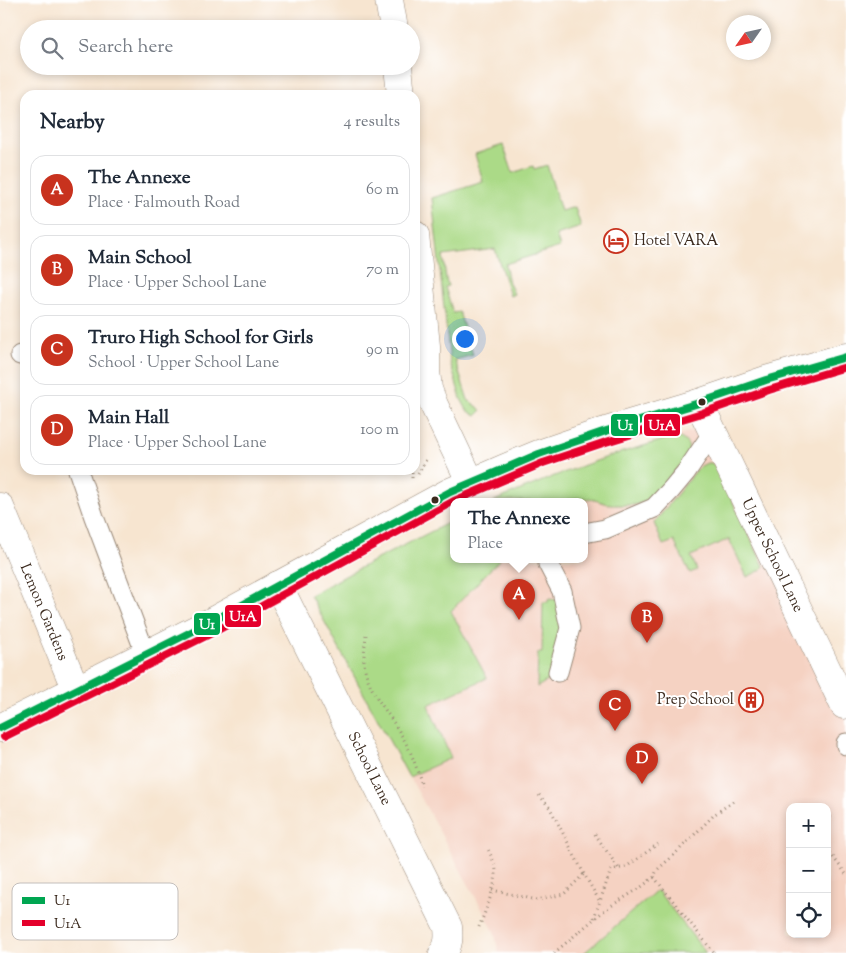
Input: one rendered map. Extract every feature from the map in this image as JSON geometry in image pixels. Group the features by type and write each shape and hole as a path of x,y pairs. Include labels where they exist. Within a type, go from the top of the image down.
{"street":[{"path":"389,0 392,20"},
{"path":"399,75 400,90"},
{"path":"420,285 428,389 471,483"},
{"path":"0,728 211,622 450,492 539,454 766,380 846,357"},
{"name":"Upper School Lane","path":"699,403 845,705"},
{"name":"Lemon Gardens","path":"0,507 76,690"},
{"name":"School Lane","path":"278,585 448,928 449,948"}],"lane":[{"path":"588,533 605,529 654,508 672,490 714,432"},
{"path":"80,475 146,655"},
{"path":"548,563 562,591 570,628 558,672"}],"path":[{"path":"366,635 364,651 366,672 371,686 378,700 400,732 414,759 422,786"},
{"path":"539,795 550,808 600,902"},
{"path":"554,953 606,909 654,877 657,870 715,814 735,800"},
{"path":"595,834 619,869"},
{"path":"594,919 611,870 626,867 658,844"},
{"path":"478,930 492,890 496,872 488,849"},
{"path":"831,854 846,874"},
{"path":"492,890 537,900 564,894 584,874"},
{"path":"654,877 714,953"}],"shaded area":[{"path":"718,423 846,686 846,953 499,953 494,931 310,595 450,522 450,563 588,563 588,498 501,498 613,455"}],"green space":[{"path":"503,145 513,173 533,166 534,169 547,165 561,211 575,207 581,227 556,235 560,247 505,264 509,283 514,294 510,296 495,249 443,256 448,286 445,287 453,313 459,312 473,355 455,360 468,400 481,411 476,416 467,410 461,399 450,362 432,198 483,182 475,154"},
{"path":"677,436 689,447 682,463 652,497 634,505 612,505 588,498 501,498 557,475 613,455"},
{"path":"712,463 716,467 764,566 761,570 747,577 729,539 691,556 697,570 690,573 674,541 663,545 654,523 699,467"},
{"path":"450,522 450,563 496,563 451,611 487,678 428,705 451,758 409,777 310,595"},
{"path":"548,599 559,600 563,623 552,678 537,687 538,653 542,653 543,602 548,602"},
{"path":"657,890 706,953 584,953"}],"transit line":[{"name":"U1","path":"0,728 211,622 450,492 539,454 603,432 699,403 766,380 846,357"},
{"name":"U1A","path":"461,498 543,463 846,367"},
{"name":"U1A","path":"4,737 216,631 450,503"}],"place":[{"name":"Hotel VARA","path":"616,241"},
{"name":"The Annexe","path":"519,620"},
{"name":"Main School","path":"647,643"},
{"name":"Prep School","path":"751,700"},
{"name":"Truro High School for Girls","path":"615,731"},
{"name":"Main Hall","path":"642,784"}]}
